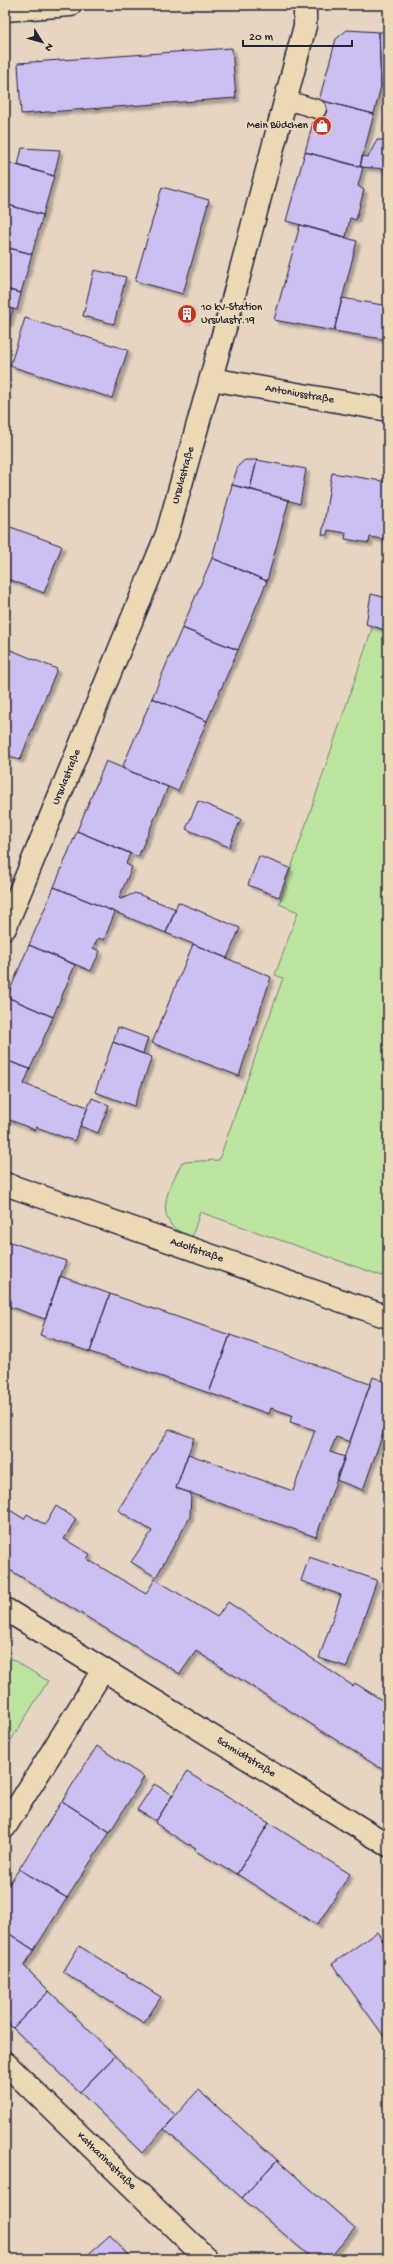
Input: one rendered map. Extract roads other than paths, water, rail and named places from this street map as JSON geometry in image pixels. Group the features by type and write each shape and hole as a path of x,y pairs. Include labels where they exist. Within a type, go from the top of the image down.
{"street":[{"path":"5,10 70,5"},
{"name":"Ursulastraße","path":"5,928 167,534 211,380 286,100 305,26 305,5"},
{"name":"Antoniusstraße","path":"211,380 388,410"},
{"name":"Adolfstraße","path":"5,1184 388,1317"},
{"name":"Schmidtstraße","path":"5,1609 388,1845"},
{"path":"5,1827 103,1670"},
{"name":"Katharinastraße","path":"5,2063 207,2259"}],"lane":[{"path":"286,100 317,108"}],"place":[{"name":"Mein Büdchen","path":"322,126"},
{"name":"10 kV-Station Ursulastr.19","path":"187,314"}]}
